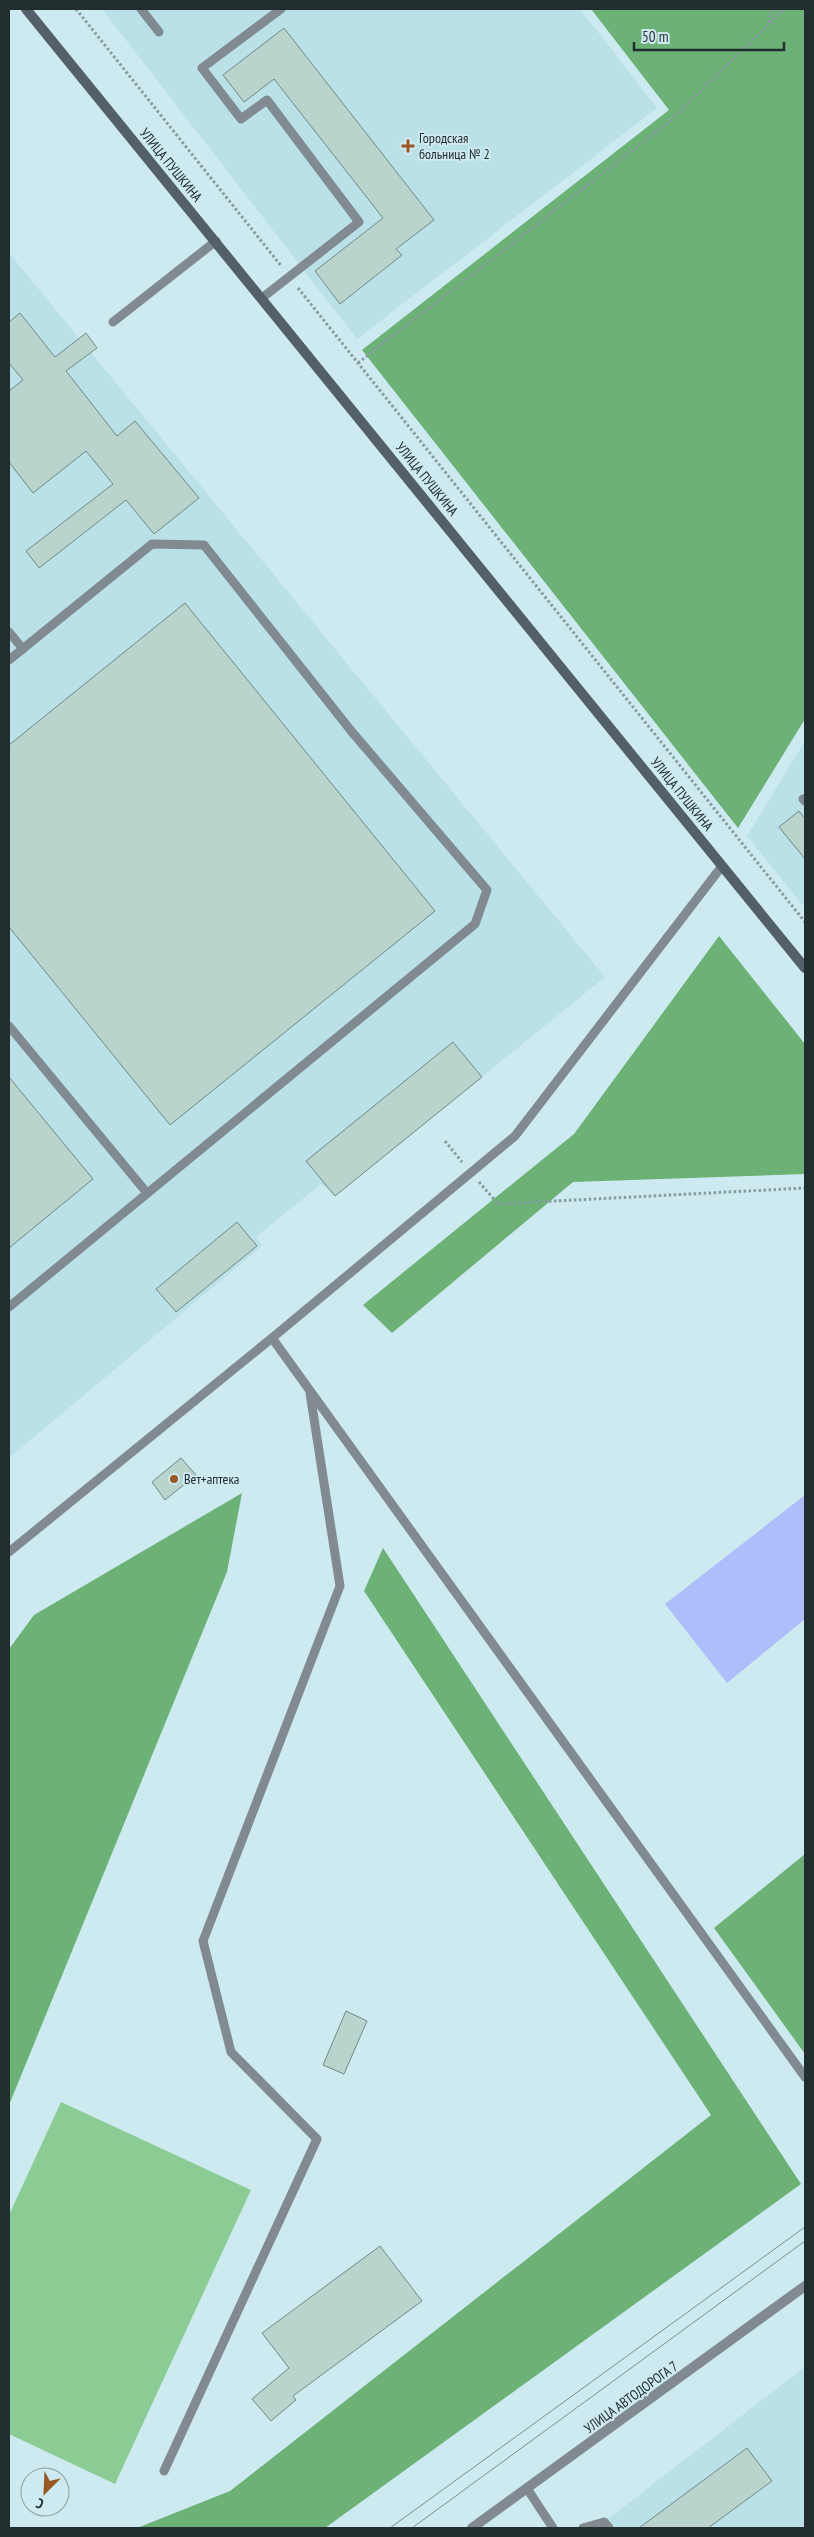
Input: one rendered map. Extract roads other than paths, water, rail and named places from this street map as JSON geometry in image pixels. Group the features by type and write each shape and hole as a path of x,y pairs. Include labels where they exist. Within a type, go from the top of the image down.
{"main road":[{"name":"УЛИЦА ПУШКИНА","path":"26,9 805,968"}],"street":[{"name":"УЛИЦА АВТОДОРОГА 7","path":"472,2528 528,2490 805,2286"}],"lane":[{"path":"140,9 159,32"},
{"path":"262,298 359,222 267,100 241,119 202,68 277,10"},
{"path":"113,322 216,241"},
{"path":"9,660 152,544 204,545 352,732 487,890 475,924 9,1307"},
{"path":"9,632 23,649"},
{"path":"9,1552 272,1338 515,1136 722,866"},
{"path":"9,1026 147,1194"},
{"path":"272,1338 805,2077"},
{"path":"164,2471 317,2139 231,2052 203,1941 340,1586 310,1393"},
{"path":"528,2490 553,2528"},
{"path":"583,2528 604,2522 609,2528"}],"water":[{"path":"805,1495 805,1619 727,1683 665,1604"}],"tram line":[{"path":"390,2528 805,2227"},
{"path":"412,2528 805,2241"}],"place":[{"name":"Городская больница № 2","path":"408,146"},
{"name":"Вет+аптека","path":"174,1479"}]}
